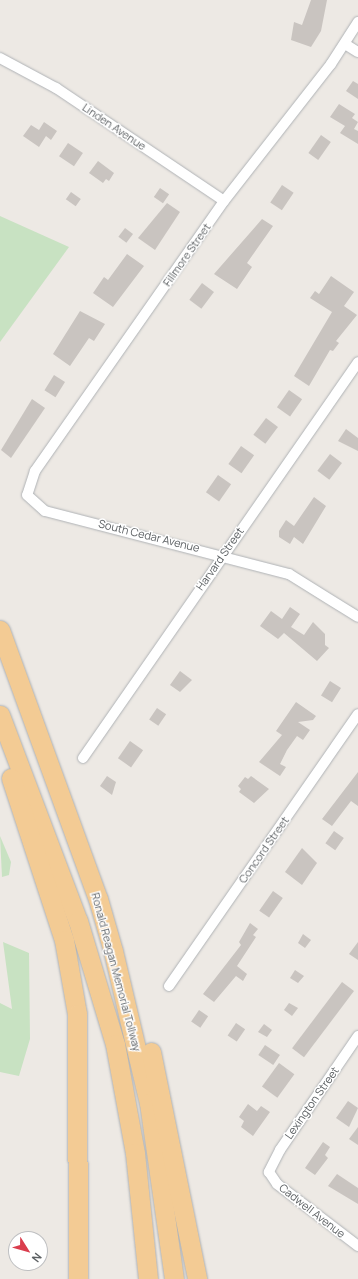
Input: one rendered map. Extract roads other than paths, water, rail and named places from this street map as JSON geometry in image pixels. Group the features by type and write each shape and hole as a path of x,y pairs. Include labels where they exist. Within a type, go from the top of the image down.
{"highway":[{"name":"Ronald Reagan Memorial Tollway","path":"0,630 98,899 149,1103 174,1279"},
{"name":"Ronald Reagan Memorial Tollway","path":"0,715 78,922 115,1044 135,1153 148,1279"},
{"path":"0,746 53,906 71,972 79,1055 78,1279"},
{"path":"98,899 128,978 151,1054 197,1279"}],"street":[{"name":"Fillmore Street","path":"27,495 35,470 224,201 345,44 358,22"},
{"path":"345,44 358,52"},
{"name":"Linden Avenue","path":"0,58 56,88 224,201"},
{"name":"Harvard Street","path":"83,758 223,554 358,362"},
{"name":"South Cedar Avenue","path":"27,495 46,511 223,554 299,579 358,617"},
{"name":"Concord Street","path":"169,986 358,714"},
{"name":"Lexington Street","path":"269,1172 280,1150 358,1036"},
{"name":"Cadwell Avenue","path":"269,1172 277,1184 358,1246"}]}
